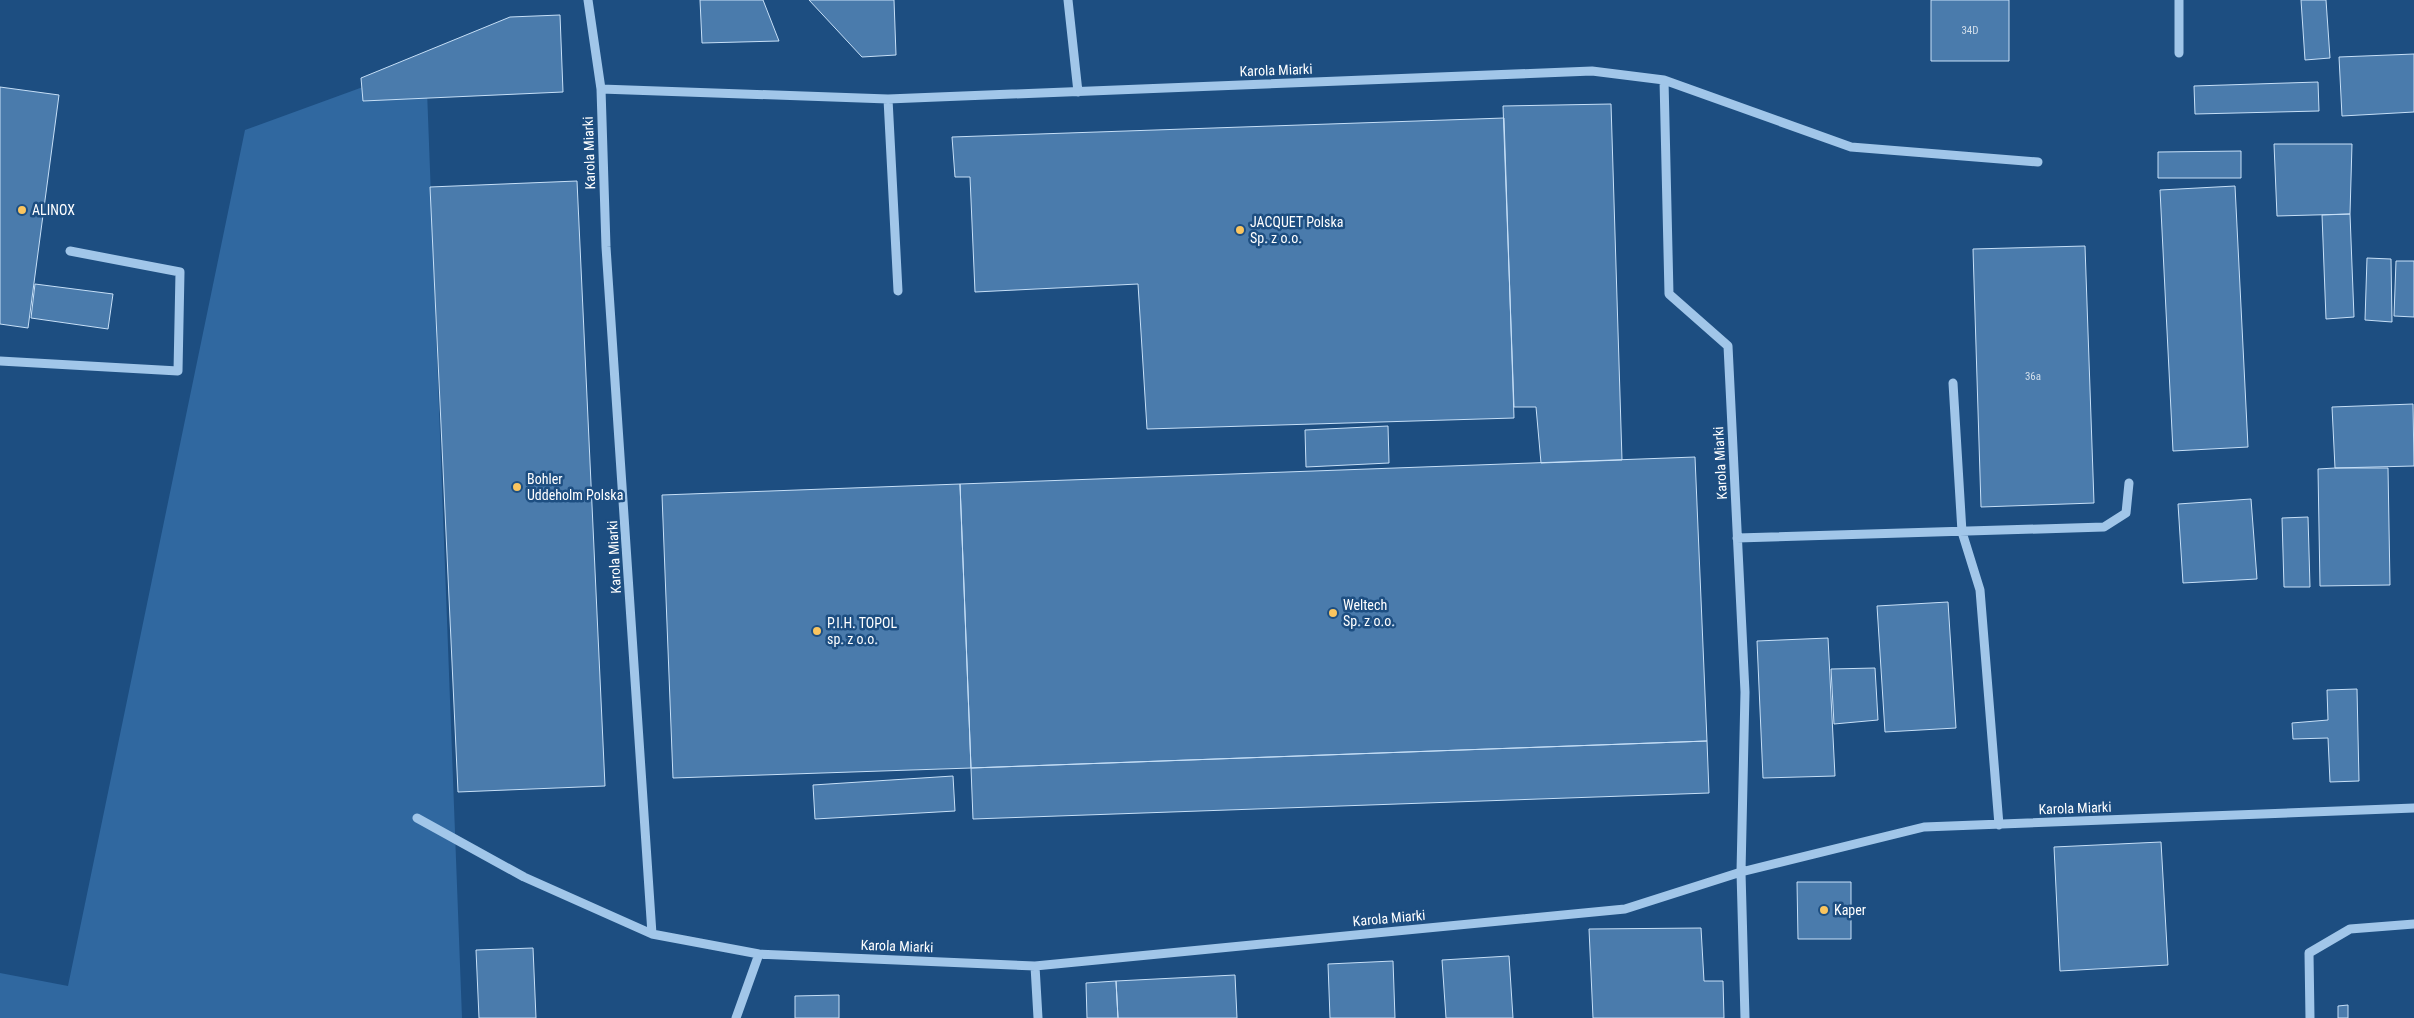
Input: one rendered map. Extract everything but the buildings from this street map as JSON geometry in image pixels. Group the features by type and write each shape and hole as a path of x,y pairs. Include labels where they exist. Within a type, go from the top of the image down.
{"lane":[{"name":"Karola Miarki","path":"588,0 601,89 606,247 652,934"},
{"path":"1068,0 1078,92"},
{"path":"2179,0 2179,52"},
{"name":"Karola Miarki","path":"601,89 888,99 1592,71 1664,80 1851,147 2038,162"},
{"name":"Karola Miarki","path":"1664,80 1669,294 1728,346 1745,692 1741,872 1745,1018"},
{"path":"888,99 898,291"},
{"path":"0,361 178,371 180,272 70,252"},
{"path":"1953,383 1962,532 1980,590 1999,825"},
{"path":"1738,538 2104,528 2126,513 2129,483"},
{"name":"Karola Miarki","path":"417,818 524,877 652,934 759,954 1035,966 1625,909 1741,872 1924,827 2414,808"},
{"path":"2310,1018 2309,953 2350,929 2414,924"},
{"path":"736,1018 759,954"},
{"path":"1035,966 1038,1018"}],"shaded area":[{"path":"426,64 462,1018 0,1018 0,973 68,986 245,130"}],"place":[{"name":"ALINOX","path":"22,210"},
{"name":"JACQUET Polska Sp. z o.o.","path":"1240,230"},
{"name":"Bohler Uddeholm Polska","path":"517,487"},
{"name":"Weltech Sp. z o.o.","path":"1333,613"},
{"name":"P.I.H. TOPOL sp. z o.o.","path":"817,631"},
{"name":"Kaper","path":"1824,910"}]}
